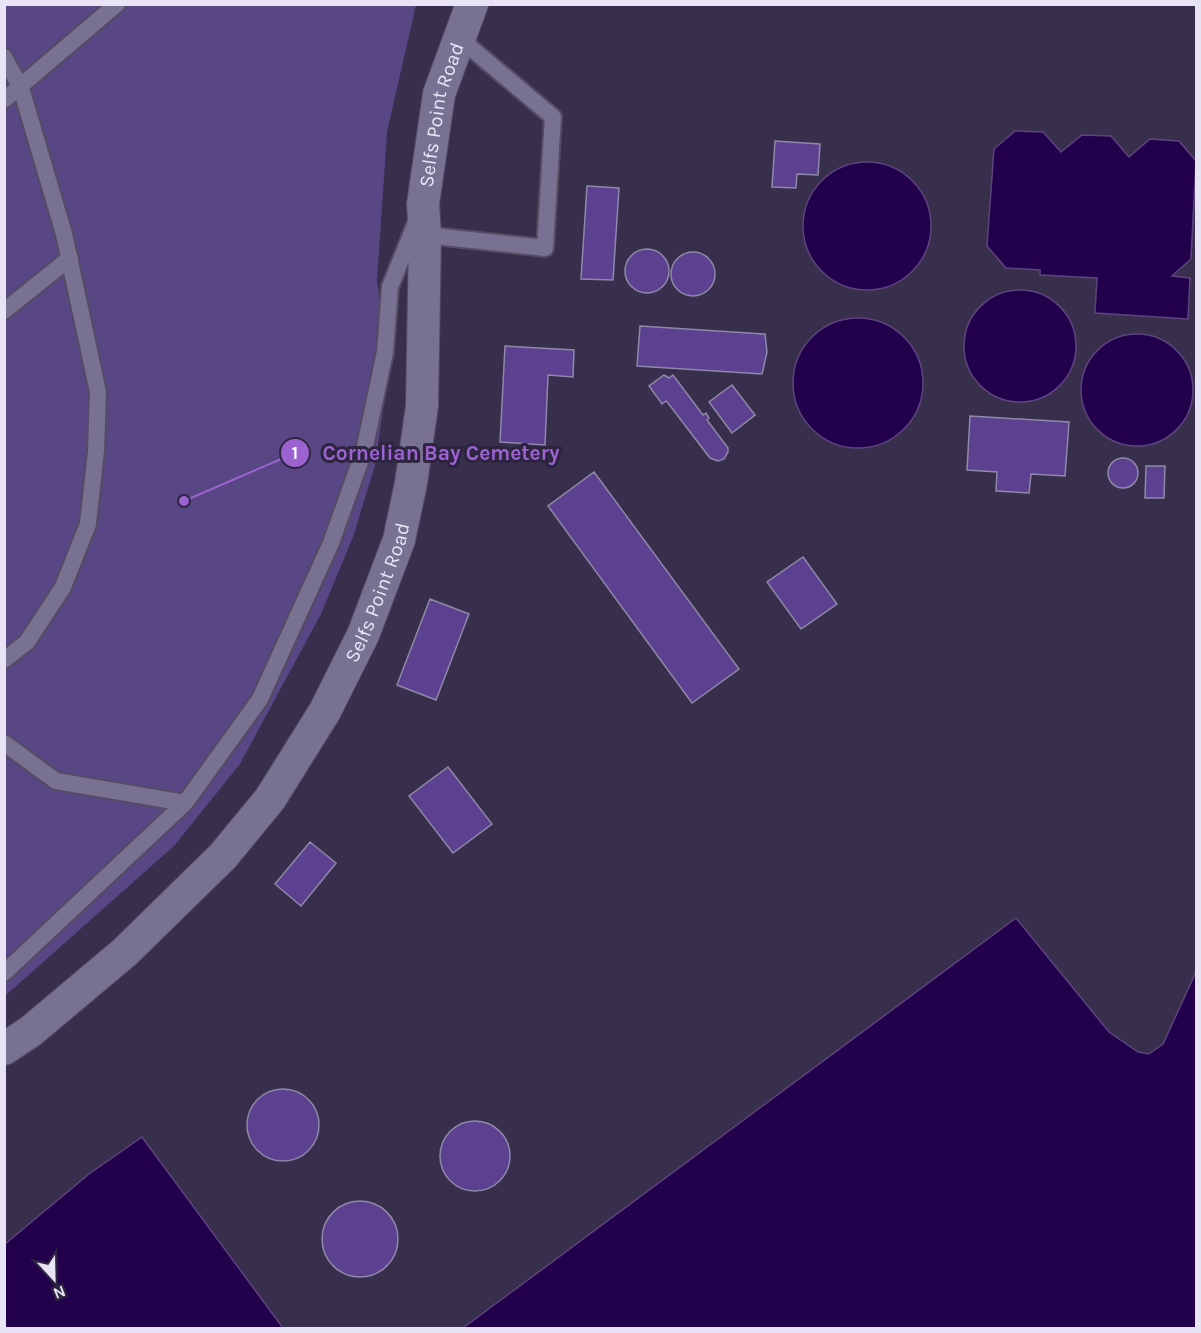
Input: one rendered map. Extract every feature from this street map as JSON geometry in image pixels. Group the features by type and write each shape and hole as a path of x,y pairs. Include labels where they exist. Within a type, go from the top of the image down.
{"street":[{"name":"Selfs Point Road","path":"4,1049 32,1031 125,952 223,856 270,799 325,711 363,635 399,540 411,483 422,406 424,219 439,94 472,4"}],"lane":[{"path":"4,100 21,88 117,4"},
{"path":"4,972 185,803 260,699 332,543 364,451 385,352 390,287 424,219 545,248 553,117 459,38"},
{"path":"4,57 21,88 70,258 98,392 96,451 88,524 63,587 27,642 4,660"},
{"path":"4,311 70,258"},
{"path":"4,743 56,781 185,803"}],"shaded area":[{"path":"5,5 416,5 387,132 377,281 389,369 375,465 353,537 321,614 240,764 174,846 5,996"},
{"path":"1015,131 1043,132 1061,152 1082,135 1111,136 1129,157 1150,139 1179,141 1196,161 1191,259 1172,276 1190,278 1188,319 1095,313 1097,278 1040,275 1040,270 1006,268 987,246 994,149"},
{"path":"867,162 892,167 912,181 926,201 931,226 926,251 912,271 892,285 867,290 842,285 822,271 808,251 803,226 808,201 822,181 842,167"},
{"path":"1020,290 1041,294 1060,306 1072,325 1076,346 1072,367 1060,386 1041,398 1020,402 999,398 980,386 968,367 964,346 968,325 980,306 999,294"},
{"path":"858,318 883,323 904,337 918,358 923,383 918,408 904,429 883,443 858,448 833,443 812,429 798,408 793,383 798,358 812,337 833,323"},
{"path":"1137,334 1158,338 1177,350 1189,369 1193,390 1189,411 1177,430 1158,442 1137,446 1116,442 1097,430 1085,411 1081,390 1085,369 1097,350 1116,338"},
{"path":"1016,918 1109,1032 1138,1052 1149,1054 1163,1044 1196,972 1196,1328 463,1328"},
{"path":"142,1137 283,1328 5,1328 5,1244 89,1174"}],"building":[{"path":"775,141 820,144 818,175 797,174 796,188 772,187"},
{"path":"587,186 619,188 613,280 581,279"},
{"path":"647,249 656,250 663,255 668,262 668,280 663,287 656,292 647,293 638,292 631,287 626,280 625,271 626,262 631,255 638,250"},
{"path":"693,252 702,253 709,258 714,265 714,283 709,290 702,295 693,296 684,295 677,290 672,283 671,274 672,265 677,258 684,253"},
{"path":"640,326 765,334 767,352 762,374 637,366"},
{"path":"505,346 574,350 573,377 548,375 545,445 500,442"},
{"path":"664,375 669,378 673,375 703,415 706,413 709,418 707,420 728,448 724,459 718,461 710,458 668,403 666,401 662,404 649,386"},
{"path":"732,385 755,415 732,433 709,402"},
{"path":"970,416 1069,422 1065,476 1031,474 1029,493 996,491 997,472 967,470"},
{"path":"1123,458 1134,462 1138,473 1134,484 1123,488 1112,484 1108,473 1112,462"},
{"path":"1146,466 1165,466 1164,498 1145,498"},
{"path":"594,472 739,669 692,703 548,506"},
{"path":"803,557 837,604 801,629 767,582"},
{"path":"430,599 469,614 436,700 397,685"},
{"path":"448,767 492,824 453,853 409,796"},
{"path":"310,842 336,863 301,906 275,884"},
{"path":"276,1089 290,1089 309,1099 319,1118 319,1132 309,1151 290,1161 276,1161 257,1151 247,1132 247,1118 257,1099"},
{"path":"475,1121 494,1127 504,1137 510,1156 504,1175 494,1185 475,1191 456,1185 446,1175 440,1156 446,1137 456,1127"},
{"path":"360,1201 374,1204 387,1212 395,1225 398,1239 395,1253 387,1266 374,1274 360,1277 346,1274 333,1266 325,1253 322,1239 325,1225 333,1212 346,1204"}],"place":[{"name":"Cornelian Bay Cemetery","path":"184,501"}]}
